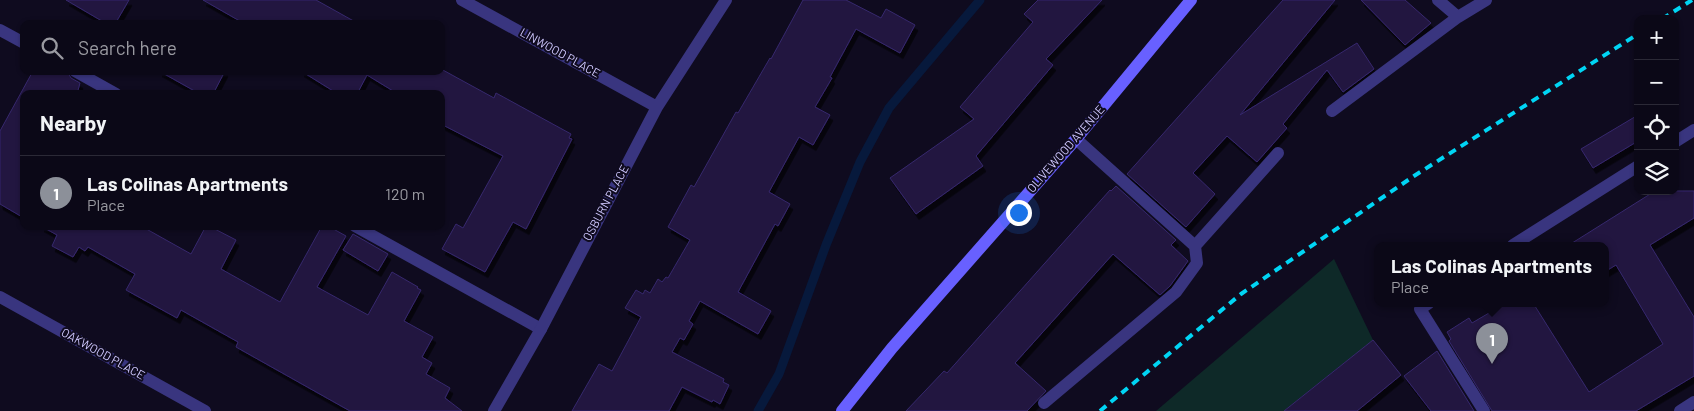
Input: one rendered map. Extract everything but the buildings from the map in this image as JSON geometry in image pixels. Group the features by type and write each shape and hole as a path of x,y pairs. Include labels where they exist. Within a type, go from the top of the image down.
{"main road":[{"name":"OLIVEWOOD AVENUE","path":"842,411 892,348 1076,138 1191,0"}],"street":[{"name":"LINWOOD PLACE","path":"462,0 657,107"},
{"name":"OSBURN PLACE","path":"494,411 541,329 657,107 726,0"},
{"path":"1438,0 1458,17"},
{"path":"1332,111 1458,17 1486,0"},
{"path":"0,30 20,41"},
{"path":"82,75 109,90"},
{"path":"1679,139 1694,130"},
{"path":"1044,403 1176,292 1197,263 1195,246 1076,138"},
{"path":"1195,246 1278,153"},
{"path":"1518,242 1634,169"},
{"path":"362,230 541,329"},
{"name":"OAKWOOD PLACE","path":"0,297 205,411"},
{"path":"1423,307 1420,309 1484,411"},
{"path":"1680,411 1694,402"}],"green space":[{"path":"1334,259 1373,340 1284,411 1156,411"}],"waterway":[{"path":"758,411 779,374 826,245 860,162 889,108 980,0"}],"railway":[{"path":"1668,15 1692,0"},
{"path":"1100,411 1241,294 1414,176 1634,37"}],"place":[{"name":"Las Colinas Apartments","path":"1492,364"}]}
